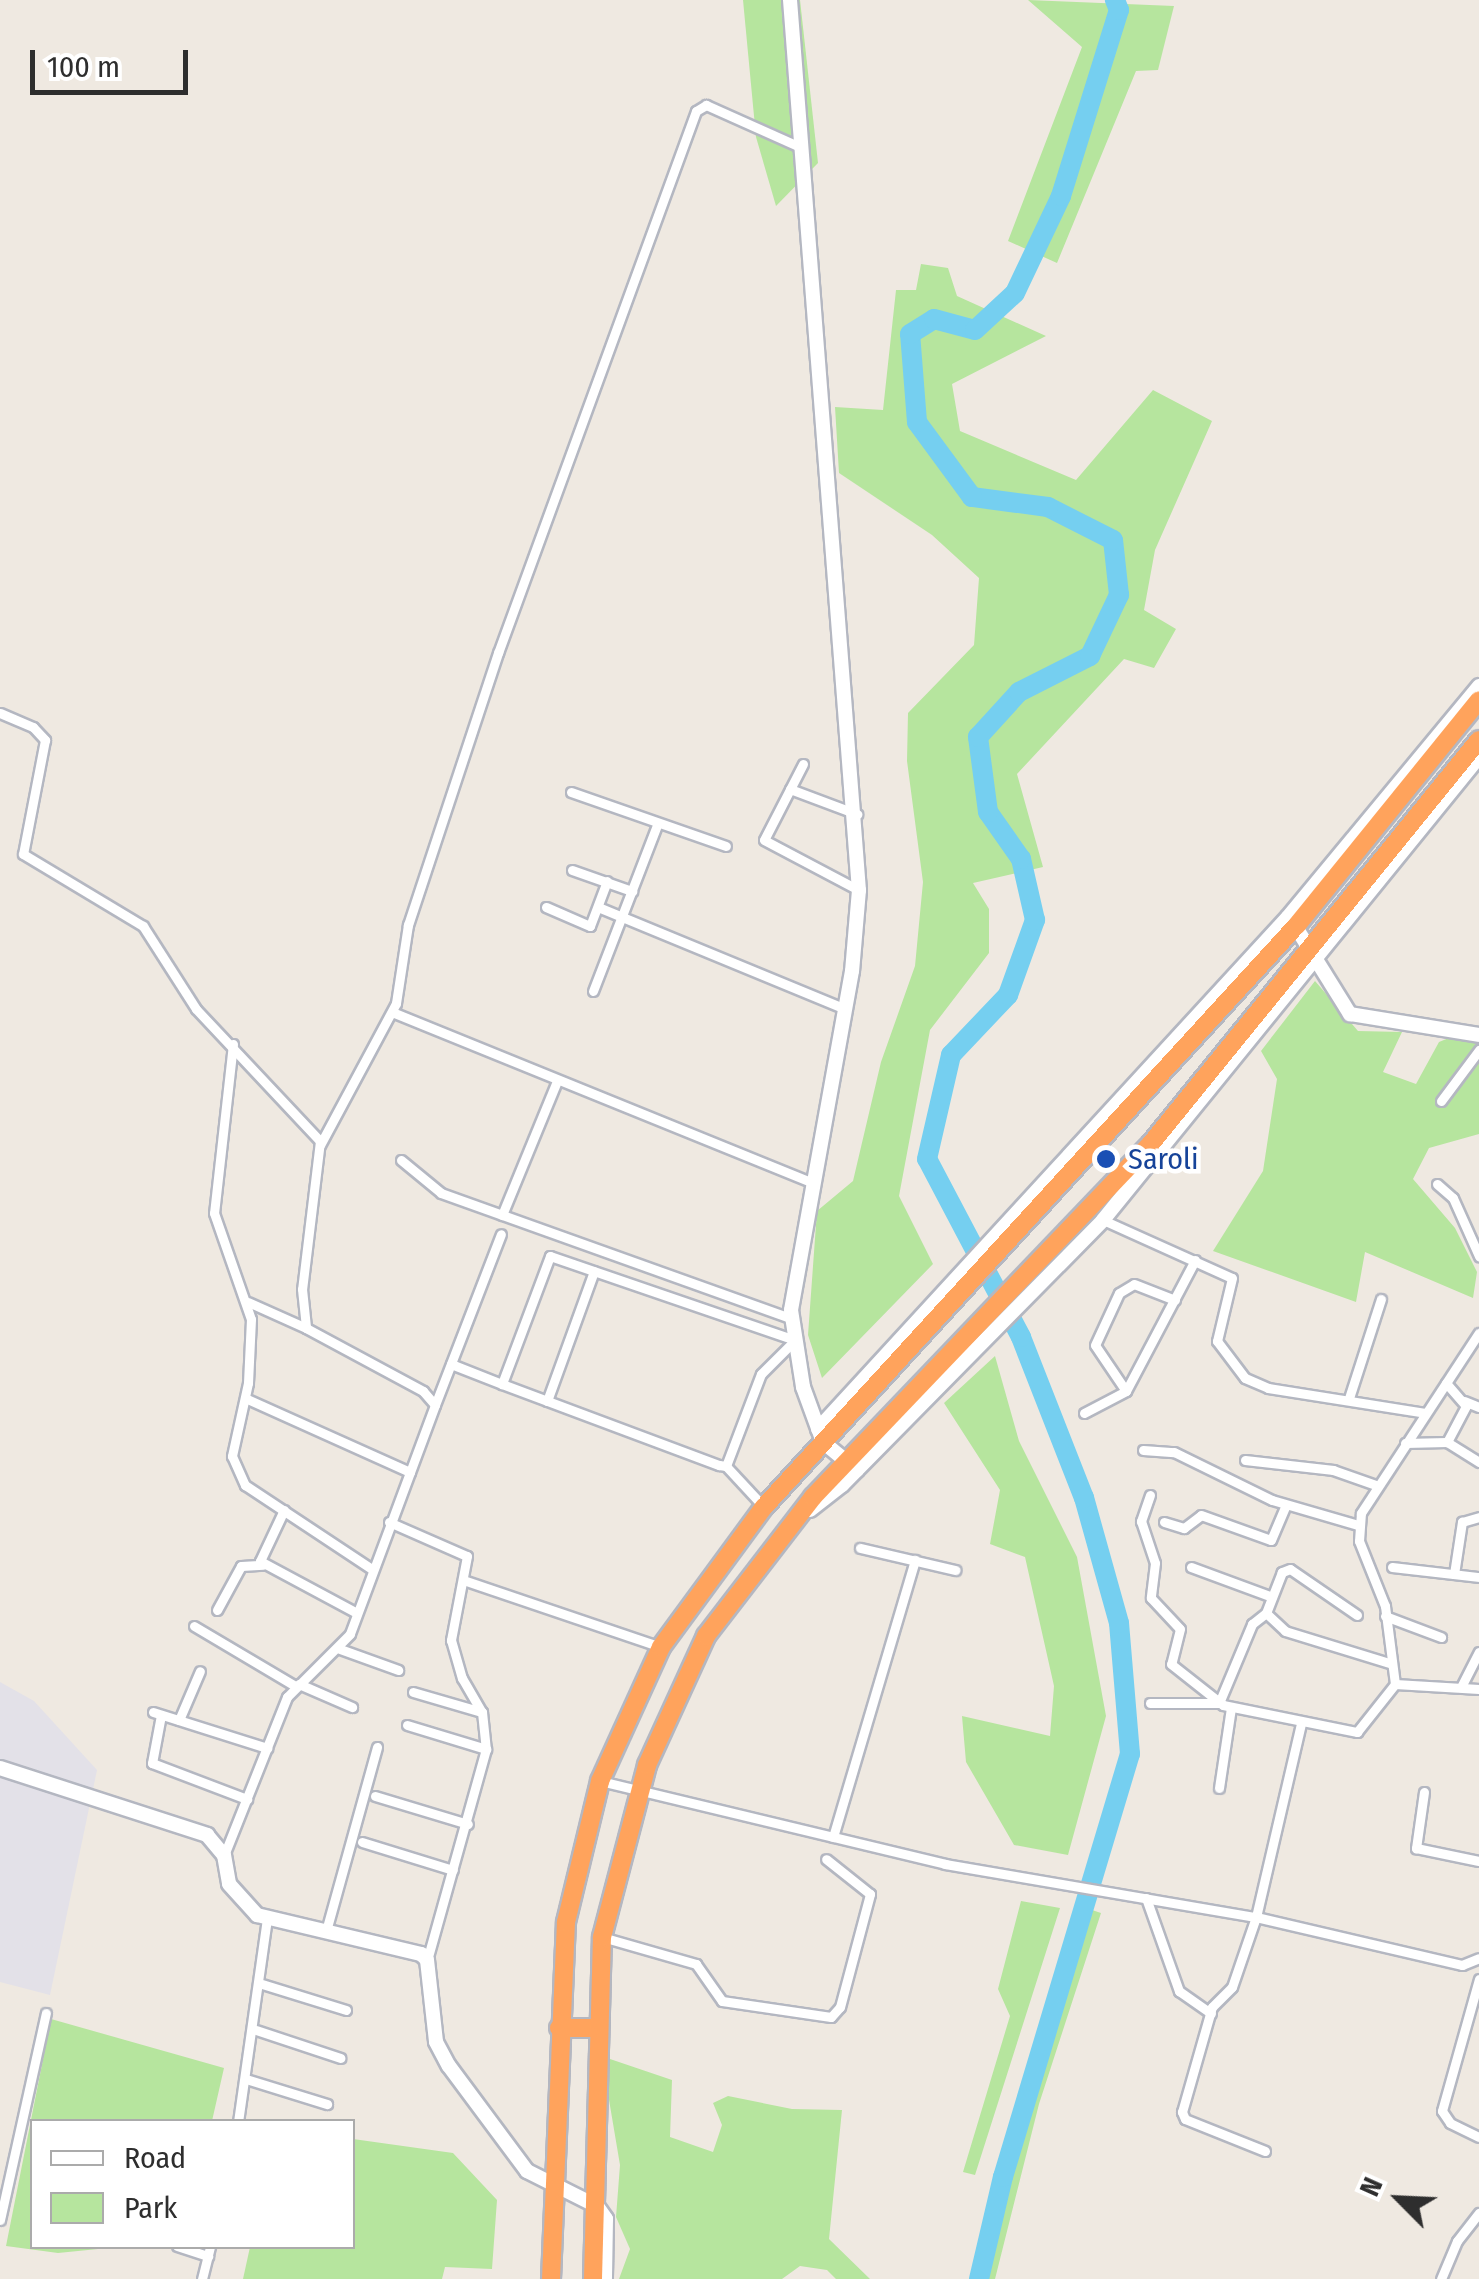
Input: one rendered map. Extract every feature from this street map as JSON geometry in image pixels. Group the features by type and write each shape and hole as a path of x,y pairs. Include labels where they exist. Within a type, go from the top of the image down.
{"highway":[{"path":"548,2279 566,1922 600,1781 661,1647 821,1436 1292,921 1479,700"},
{"path":"593,2279 602,1937 638,1793 692,1662 784,1529 852,1466 1026,1283 1148,1146 1315,952 1479,740"},
{"path":"559,2028 599,2028"}],"street":[{"path":"790,0 857,814 859,890 845,1009 792,1319 821,1436 852,1466"},
{"path":"306,1328 302,1289 318,1140 392,1012 408,924 498,653 696,110 706,105 802,148"},
{"path":"1479,686 1292,921 1315,952 1350,1014 1479,1035"},
{"path":"0,713 45,740 23,854 143,926 175,982 318,1140"},
{"path":"1026,1283 1102,1220 1315,952 1479,757"},
{"path":"803,764 764,840 859,890"},
{"path":"790,789 857,814"},
{"path":"571,792 726,846"},
{"path":"592,991 657,825"},
{"path":"572,870 632,891"},
{"path":"546,907 590,926 607,881"},
{"path":"598,906 845,1009"},
{"path":"392,1012 557,1082 814,1182"},
{"path":"234,1044 214,1213 248,1302 245,1398 232,1456 245,1486 372,1569"},
{"path":"1442,1101 1479,1050"},
{"path":"502,1215 557,1082"},
{"path":"401,1160 441,1193 792,1319"},
{"path":"1437,1184 1453,1198 1479,1256"},
{"path":"1102,1220 1225,1274 1232,1286 1216,1322 1216,1342 1246,1378 1268,1388 1349,1398 1425,1414"},
{"path":"224,1855 297,1685 340,1648 357,1614 388,1522 501,1234"},
{"path":"502,1384 550,1256 796,1340"},
{"path":"1084,1413 1126,1391 1199,1262"},
{"path":"547,1400 594,1271"},
{"path":"1126,1391 1095,1345 1119,1293 1134,1284 1175,1300"},
{"path":"1349,1398 1381,1299"},
{"path":"248,1302 306,1328 423,1391 435,1405"},
{"path":"1150,1495 1141,1521 1155,1563 1151,1598 1180,1629 1172,1664 1231,1708 1346,1732 1366,1728 1395,1684 1385,1616 1358,1525 1376,1485 1479,1333"},
{"path":"726,1466 761,1374 796,1340"},
{"path":"451,1364 726,1466 764,1507"},
{"path":"1446,1383 1464,1401 1479,1407"},
{"path":"245,1398 410,1472"},
{"path":"1447,1442 1464,1401"},
{"path":"1405,1443 1447,1442 1479,1462"},
{"path":"1143,1450 1174,1452 1286,1504 1358,1525"},
{"path":"1245,1460 1332,1470 1376,1485"},
{"path":"1164,1522 1184,1528 1200,1515 1271,1540 1286,1504"},
{"path":"263,1565 258,1556 284,1510"},
{"path":"1454,1574 1462,1522 1479,1517"},
{"path":"388,1522 462,1551 470,1567 452,1640 462,1678 482,1712 486,1749 428,1960 436,2042 516,2158 552,2184 597,2206 609,2226 605,2279"},
{"path":"860,1548 955,1570"},
{"path":"833,1837 915,1560"},
{"path":"217,1610 241,1566 263,1565 357,1614"},
{"path":"1190,1567 1272,1597"},
{"path":"1392,1567 1479,1577"},
{"path":"1219,1702 1252,1624 1266,1614 1282,1572 1290,1569 1357,1615"},
{"path":"466,1581 661,1647"},
{"path":"1266,1614 1285,1630 1390,1663"},
{"path":"1385,1616 1441,1636"},
{"path":"194,1626 297,1685 352,1708"},
{"path":"340,1648 398,1670"},
{"path":"1462,1685 1479,1652"},
{"path":"179,1720 200,1671"},
{"path":"1395,1684 1479,1689"},
{"path":"413,1692 482,1712"},
{"path":"1150,1703 1219,1702"},
{"path":"1220,1788 1231,1708"},
{"path":"247,1799 152,1764 157,1714 267,1748"},
{"path":"1266,2151 1183,2117 1210,2013 1232,1987 1256,1917 1301,1724"},
{"path":"406,1725 486,1749"},
{"path":"326,1931 377,1747"},
{"path":"0,1768 207,1835 224,1855 239,1900 267,1917 413,1950 428,1960"},
{"path":"600,1781 638,1793 1036,1881 1256,1917 1462,1964 1479,1960"},
{"path":"1424,1792 1416,1848 1479,1861"},
{"path":"374,1796 468,1824"},
{"path":"362,1842 453,1870"},
{"path":"602,1937 696,1964 722,2001 831,2017 840,2007 870,1894 826,1859"},
{"path":"1146,1898 1179,1991 1210,2013"},
{"path":"239,2119 256,2030 267,1917"},
{"path":"1479,1979 1442,2111 1450,2123 1479,2136"},
{"path":"262,1984 346,2010"},
{"path":"0,2220 46,2013"},
{"path":"256,2030 340,2058"},
{"path":"246,2079 327,2104"},
{"path":"1441,2279 1456,2242 1479,2213"},
{"path":"202,2279 209,2251"}],"shaded area":[{"path":"0,1682 34,1701 97,1770 50,1995 0,1982"}],"green space":[{"path":"743,0 800,0 818,163 776,206 756,137"},
{"path":"1028,0 1174,6 1158,70 1136,71 1057,263 1008,241 1082,47"},
{"path":"921,264 948,268 957,296 1046,336 952,384 960,431 1076,480 1153,390 1212,421 1155,550 1144,610 1176,629 1154,668 1124,659 1017,774 1043,867 973,883 989,909 989,953 930,1030 899,1196 933,1264 822,1378 808,1335 817,1211 853,1181 881,1062 915,966 923,882 907,761 908,713 974,645 979,578 932,535 839,473 835,407 883,410 896,290 916,290"},
{"path":"1315,981 1358,1031 1402,1032 1383,1072 1416,1084 1439,1042 1461,1033 1479,1045 1479,1134 1429,1148 1413,1179 1455,1228 1477,1272 1473,1298 1365,1252 1356,1302 1213,1251 1263,1171 1277,1079 1261,1051"},
{"path":"995,1356 1019,1441 1077,1557 1106,1716 1068,1855 1014,1845 966,1762 962,1716 1050,1736 1054,1686 1025,1557 990,1544 1000,1490 944,1403"},
{"path":"1021,1901 1060,1908 975,2175 963,2172 1010,2016 998,1989"},
{"path":"1092,1910 1101,1913 1039,2104 995,2279 985,2279 1017,2143"},
{"path":"51,2019 224,2068 212,2119 31,2119"},
{"path":"610,2059 672,2080 670,2137 713,2152 722,2125 713,2103 728,2096 792,2109 842,2110 829,2239 870,2279 836,2279 827,2270 800,2266 782,2279 619,2279 630,2249 616,2217 620,2165 606,2082"},
{"path":"30,2125 30,2249 98,2249 58,2253 6,2246"},
{"path":"355,2139 453,2153 497,2200 492,2269 445,2267 442,2279 243,2279 250,2249 355,2249"}],"waterway":[{"path":"979,2279 1003,2177 1130,1754 1119,1623 1084,1498 1021,1337 927,1159 951,1055 1008,995 1035,920 1021,859 988,812 978,737 1019,692 1090,656 1119,595 1113,540 1048,507 972,497 917,422 910,334 934,319 975,330 1015,293 1061,196 1119,10 1115,0"}],"place":[{"name":"Saroli","path":"1106,1159"}]}
